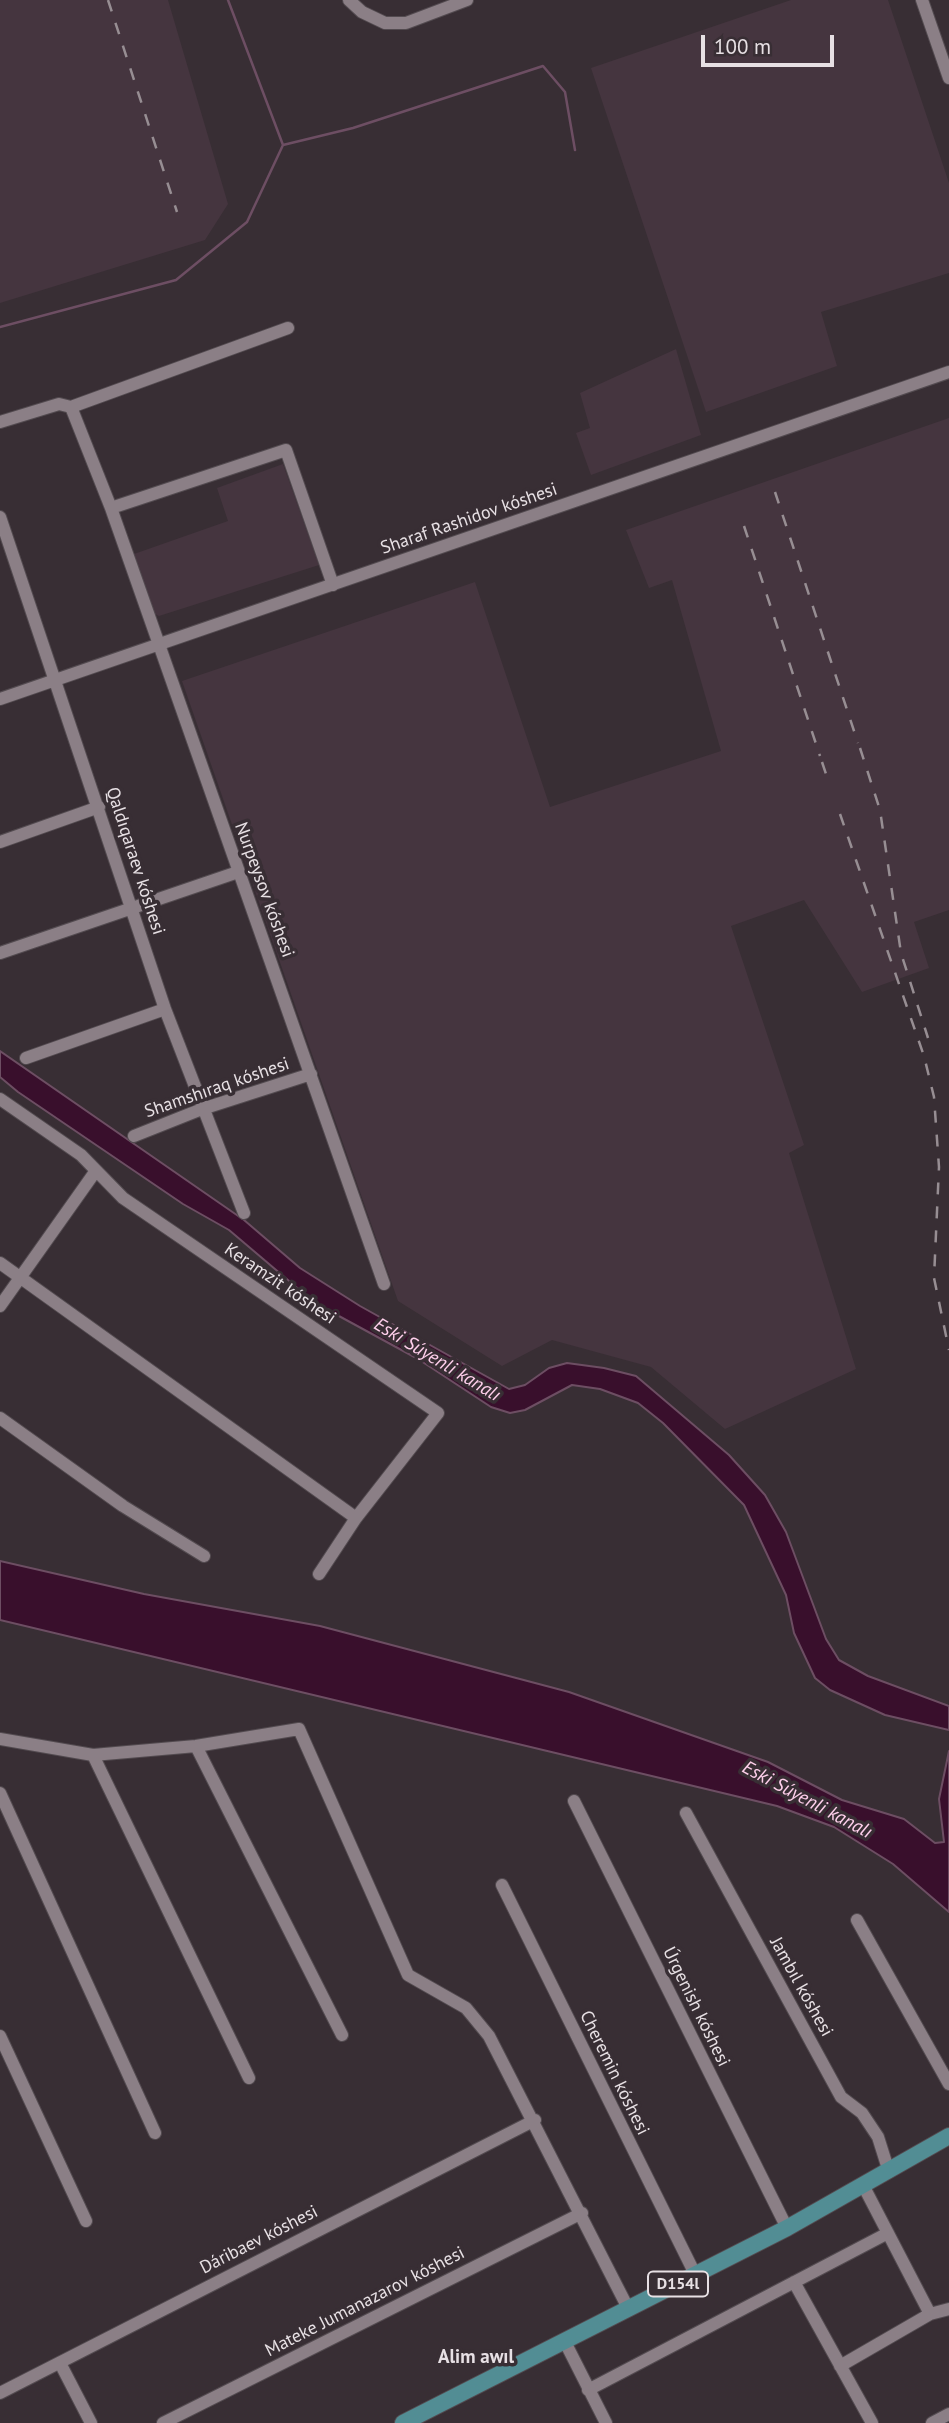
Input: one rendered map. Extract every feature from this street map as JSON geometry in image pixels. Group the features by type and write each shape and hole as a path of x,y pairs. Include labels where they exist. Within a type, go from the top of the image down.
{"main road":[{"name":"D154l","path":"402,2423 696,2276 864,2187 949,2136"}],"street":[{"path":"349,0 362,12 385,23 406,23 467,0"},
{"path":"922,0 949,78"},
{"path":"0,422 59,404 71,407 288,328"},
{"name":"Sharaf Rashidov kóshesi","path":"0,699 949,372"},
{"name":"Nurpeysov kóshesi","path":"71,407 111,508 384,1284"},
{"path":"111,508 286,450 332,585"},
{"name":"Qaldıqaraev kóshesi","path":"0,517 5,550 57,680 165,1009 244,1213"},
{"path":"0,842 99,807"},
{"path":"0,953 239,872"},
{"path":"26,1058 165,1009"},
{"name":"Shamshıraq kóshesi","path":"134,1136 202,1109 311,1074"},
{"name":"Keramzit kóshesi","path":"0,1099 81,1155 123,1198 438,1413 356,1518 319,1574"},
{"path":"0,1306 95,1172"},
{"path":"0,1263 356,1518"},
{"path":"0,1418 123,1506 204,1556"},
{"path":"0,1739 93,1755 196,1746 299,1729 408,1975 466,2008 489,2036 535,2120 629,2310"},
{"path":"196,1746 342,2035"},
{"path":"93,1755 249,2078"},
{"path":"0,1793 155,2133"},
{"name":"Úrgenish kóshesi","path":"574,1801 787,2228"},
{"name":"Jambıl kóshesi","path":"686,1813 841,2097 862,2113 878,2137 889,2172"},
{"name":"Cheremin kóshesi","path":"502,1885 696,2276"},
{"path":"857,1920 949,2084"},
{"path":"0,2036 86,2221"},
{"name":"Dáribaev kóshesi","path":"0,2393 535,2120"},
{"path":"864,2187 930,2314"},
{"name":"Mateke Jumanazarov kóshesi","path":"163,2423 582,2213"},
{"path":"588,2390 888,2233"},
{"path":"794,2282 872,2423"},
{"path":"840,2366 930,2314 949,2309"},
{"path":"565,2342 606,2423"},
{"path":"60,2362 91,2423"},
{"path":"932,2423 949,2414"}],"shaded area":[{"path":"0,0 168,0 228,204 205,240 0,303"},
{"path":"791,0 888,0 949,183 949,273 821,312 837,366 706,412 591,68"},
{"path":"676,349 701,435 591,475 576,433 590,428 580,393"},
{"path":"949,418 949,910 914,922 929,968 862,992 804,900 731,926 804,1145 789,1153 856,1369 725,1429 651,1367 552,1340 502,1366 398,1301 182,681 475,582 550,807 721,751 672,580 649,588 626,530"},
{"path":"283,464 319,565 159,616 151,612 134,554 228,521 217,488"}],"water":[{"name":"Eski Súyenli kanalı","path":"0,1051 244,1220 300,1268 360,1306 509,1389 525,1385 549,1368 567,1363 636,1376 729,1455 765,1495 786,1532 826,1639 839,1660 868,1676 949,1706 949,1730 885,1715 830,1690 815,1678 794,1633 786,1595 744,1505 663,1423 638,1403 600,1389 572,1385 525,1410 510,1413 491,1407 418,1359 315,1303 229,1230 183,1204 18,1092 0,1077"},
{"name":"Eski Súyenli kanalı","path":"0,1561 144,1594 320,1626 569,1692 768,1762 842,1800 904,1819 935,1843 944,1842 939,1799 949,1751 949,1912 893,1864 834,1827 777,1806 0,1620"}],"waterway":[{"path":"228,0 283,145"},
{"path":"0,327 176,280 247,222 283,145 353,128 543,66 565,92 575,150"}],"railway":[{"path":"108,0 177,212"},
{"path":"775,492 858,743"},
{"path":"744,526 820,756"},
{"path":"860,748 880,810 901,953 928,1038"},
{"path":"822,762 826,774"},
{"path":"840,814 924,1056 934,1097 939,1167 934,1278 949,1350"}],"district":[{"name":"Alim awıl","path":"476,2358"}]}
